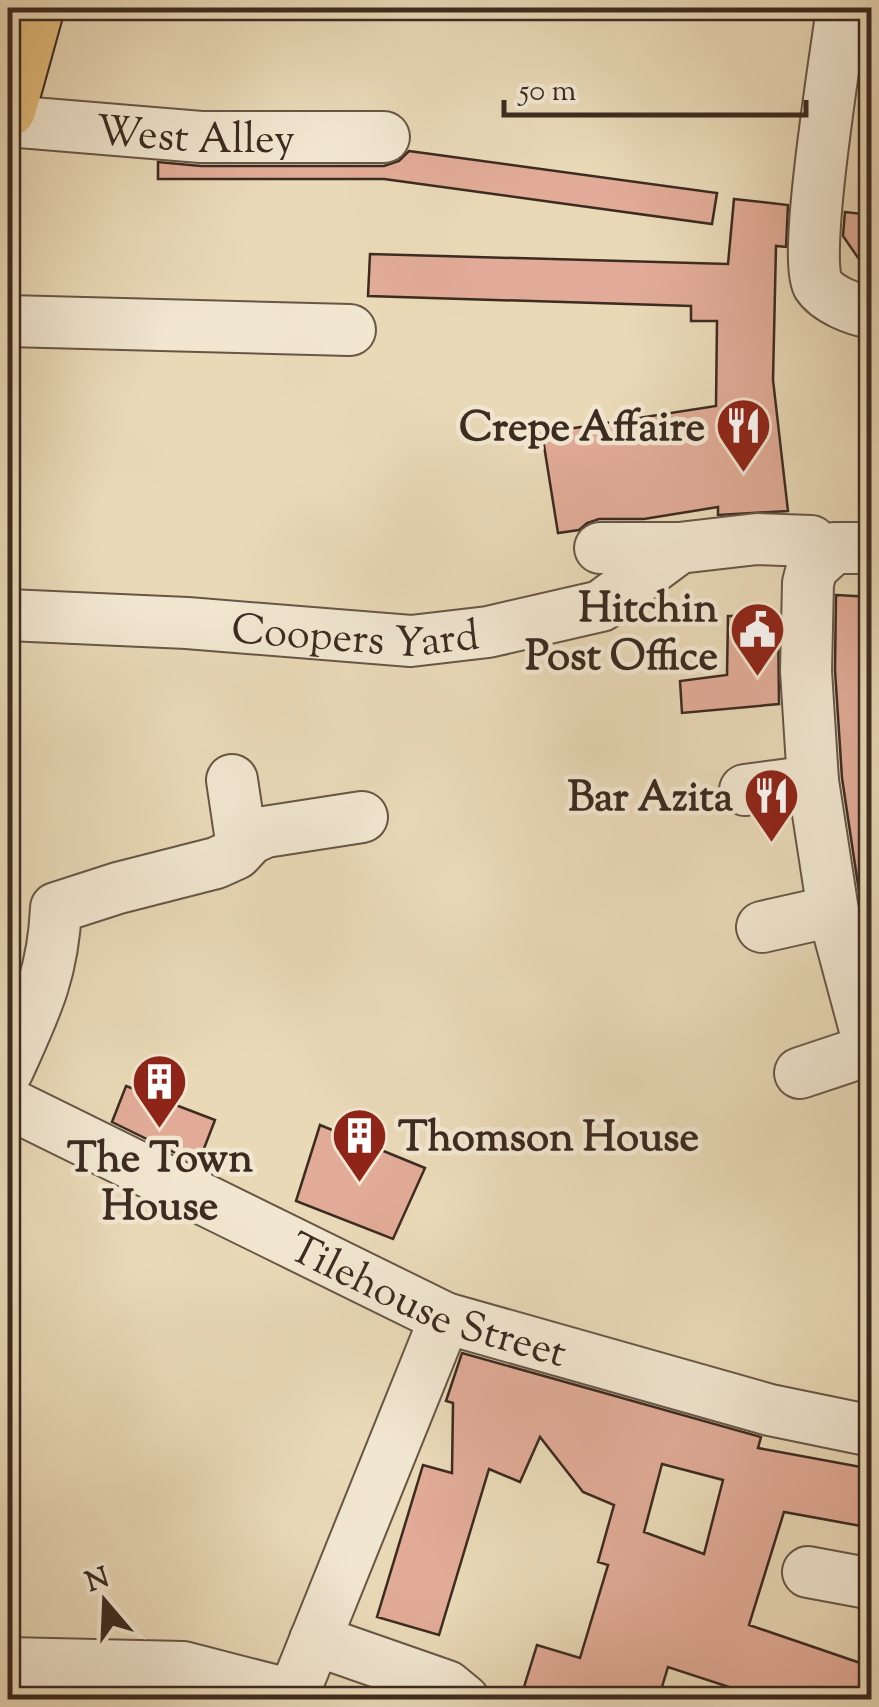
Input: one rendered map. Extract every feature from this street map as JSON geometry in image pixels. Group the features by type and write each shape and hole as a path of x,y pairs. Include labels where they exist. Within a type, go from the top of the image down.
{"main road":[{"path":"8,109 36,8"}],"street":[{"path":"842,8 818,188 813,266 818,286 852,309 872,314"},
{"name":"West Alley","path":"8,121 201,137 384,138"},
{"path":"8,321 350,330"},
{"path":"600,548 679,548 757,539 812,541 842,552"},
{"name":"Coopers Yard","path":"8,614 411,641 488,632 601,606 679,548"},
{"path":"800,1073 871,1052 833,912 812,781 806,671 808,583 812,568 842,552"},
{"path":"232,780 242,847"},
{"path":"745,790 812,781"},
{"path":"8,1070 45,988 55,942 56,908 216,863 236,854 250,838 265,832 362,817"},
{"path":"762,926 833,912"},
{"name":"Tilehouse Street","path":"8,1103 445,1318 770,1410 872,1431"},
{"path":"8,1663 183,1668 291,1697 445,1318"},
{"path":"808,1572 867,1583 872,1579"},
{"path":"315,1640 455,1693"}],"building":[{"path":"409,151 717,193 712,224 384,179 158,179 158,162 201,166 384,166 399,161"},
{"path":"734,199 788,205 786,247 776,246 773,380 788,511 718,515 718,507 644,519 599,519 579,530 558,533 542,433 716,406 717,321 691,321 691,306 368,296 370,254 728,264"},
{"path":"845,212 872,215 872,278 843,236"},
{"path":"836,595 872,597 872,929 868,929 861,905 842,778 835,670"},
{"path":"728,616 778,616 779,704 682,713 680,681 727,675"},
{"name":"The Town House","path":"126,1086 215,1120 198,1164 112,1122"},
{"name":"Thomson House","path":"320,1125 425,1168 393,1239 296,1201"},
{"path":"462,1353 761,1437 758,1448 872,1469 872,1528 784,1512 749,1625 872,1667 872,1700 769,1700 668,1667 658,1700 520,1700 537,1645 580,1658 608,1565 598,1562 614,1505 583,1492 540,1437 520,1482 489,1469 439,1635 377,1617 423,1465 452,1473 453,1403 446,1401","holes":["662,1464 723,1480 704,1554 644,1532"]}],"place":[{"name":"Crepe Affaire","path":"744,474"},
{"name":"Hitchin Post Office","path":"757,679"},
{"name":"Bar Azita","path":"772,844"},
{"name":"The Town House","path":"160,1130"},
{"name":"Thomson House","path":"359,1184"}]}
